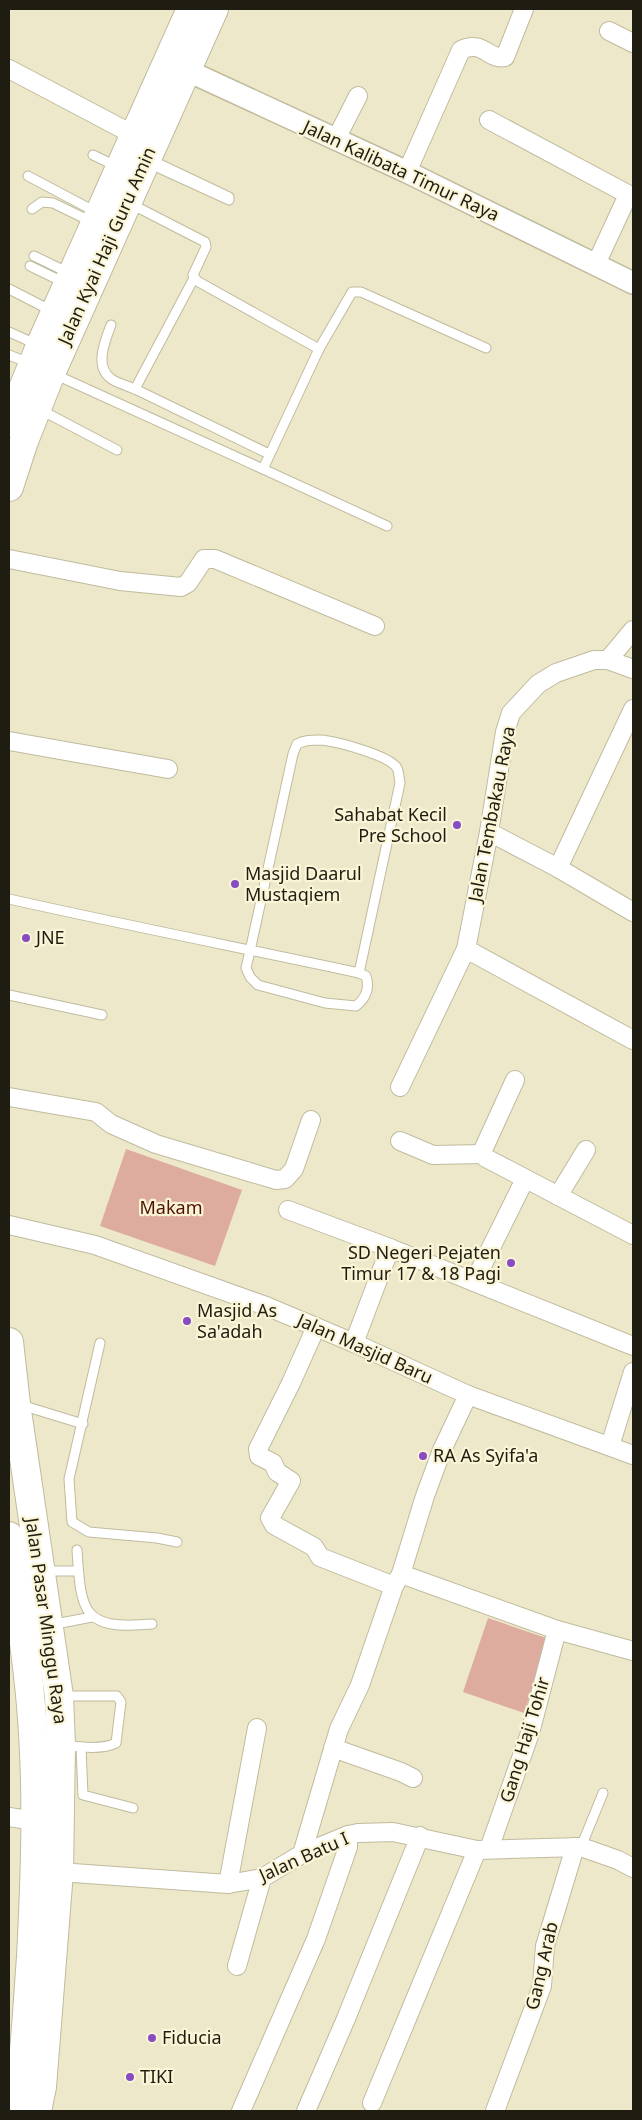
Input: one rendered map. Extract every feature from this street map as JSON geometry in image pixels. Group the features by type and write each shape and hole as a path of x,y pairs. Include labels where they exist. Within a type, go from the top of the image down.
{"main road":[{"name":"Jalan Kyai Haji Guru Amin","path":"176,66 191,9"},
{"name":"Jalan Kyai Haji Guru Amin","path":"9,423 29,357 120,150 214,9"},
{"name":"Jalan Kyai Haji Guru Amin","path":"29,357 126,202 120,150"},
{"name":"Jalan Kyai Haji Guru Amin","path":"9,487 19,394"},
{"name":"Jalan Pasar Minggu Raya","path":"9,1342 16,1404 48,1625 59,1696 71,1746 72,1792 29,2090 17,2111"},
{"name":"Jalan Pasar Minggu Raya","path":"10,1549 27,1660 32,1720 36,1871 29,2090"}],"street":[{"path":"407,172 461,50 469,46 479,47 500,58 505,57 524,9"},
{"path":"609,32 633,43"},
{"name":"Jalan Kalibata Timur Raya","path":"176,66 407,172 633,283"},
{"path":"9,69 120,150"},
{"path":"336,139 358,96"},
{"path":"489,120 631,196 596,264"},
{"path":"9,559 120,581 181,587 188,583 204,559 215,559 375,626"},
{"path":"633,630 608,660 633,669"},
{"name":"Jalan Tembakau Raya","path":"400,1087 466,949 511,713 538,684 556,673 594,660 608,660"},
{"path":"558,868 633,709"},
{"path":"9,741 168,769"},
{"path":"489,832 558,868 633,912"},
{"path":"466,949 633,1040"},
{"path":"515,1080 482,1150 486,1158 633,1235"},
{"path":"9,1097 96,1112 111,1124 156,1144 276,1180 285,1179 294,1169 311,1120"},
{"path":"400,1141 433,1155 483,1154"},
{"path":"558,1196 586,1150"},
{"path":"474,1282 524,1179"},
{"path":"288,1210 390,1248 633,1346"},
{"name":"Jalan Masjid Baru","path":"9,1225 95,1245 266,1306 354,1343 468,1395 633,1455"},
{"path":"354,1343 390,1248"},
{"path":"316,1327 258,1449 259,1456 273,1463 277,1472 291,1481 270,1518 274,1525 314,1547 320,1557 633,1652"},
{"path":"610,1446 633,1372"},
{"path":"302,1854 339,1729 360,1685 442,1450 468,1395"},
{"name":"Gang Haji Tohir","path":"372,2102 483,1850 530,1733 557,1630"},
{"path":"228,1884 257,1728"},
{"path":"333,1748 413,1778"},
{"path":"9,1817 35,1821"},
{"name":"Jalan Batu I","path":"59,1872 228,1884 262,1878 302,1854 348,1836 358,1833 393,1832 483,1850 578,1847 618,1860 633,1868"},
{"path":"241,2111 316,1939 348,1847 348,1836"},
{"path":"306,2111 345,2021 420,1836"},
{"name":"Gang Arab","path":"495,2111 542,1986 545,1946 578,1847"},
{"path":"237,1966 262,1878"}],"lane":[{"path":"120,150 229,198 229,200 120,150"},
{"path":"28,176 67,197 92,216"},
{"path":"32,209 42,202 92,216"},
{"path":"126,202 205,242 206,247 193,275 194,278 135,389"},
{"path":"36,257 65,277"},
{"path":"31,267 65,277"},
{"path":"194,278 319,349"},
{"path":"9,289 50,310"},
{"path":"263,469 319,349 352,292 361,292 486,348"},
{"path":"111,325 102,349 102,364 111,379 270,454"},
{"path":"12,333 29,357 263,469 388,526"},
{"path":"19,394 116,450"},
{"path":"9,899 250,951 359,973 366,976 368,984 364,1000 356,1006 325,1003 258,986 246,968 250,951 293,754 297,744 304,740 321,740 359,749 388,761 396,767 399,774 400,783 359,973"},
{"path":"9,995 102,1015"},
{"path":"100,1343 69,1479 72,1522 89,1532 157,1538 177,1542"},
{"path":"16,1404 83,1424"},
{"path":"77,1550 78,1571 85,1606 92,1617 108,1624 152,1624"},
{"path":"40,1571 78,1571"},
{"path":"48,1625 92,1617"},
{"path":"59,1696 117,1696 121,1702 116,1743 112,1745 71,1746"},
{"path":"72,1792 133,1808"},
{"path":"578,1847 603,1793"}],"green space":[{"name":"Makam","path":"126,1149 242,1190 215,1266 100,1226"},
{"path":"488,1618 549,1639 524,1713 463,1692"}],"place":[{"name":"Sahabat Kecil Pre School","path":"457,825"},
{"name":"Masjid Daarul Mustaqiem","path":"235,884"},
{"name":"JNE","path":"26,938"},
{"name":"SD Negeri Pejaten Timur 17 & 18 Pagi","path":"511,1263"},
{"name":"Masjid As Sa'adah","path":"187,1321"},
{"name":"RA As Syifa'a","path":"423,1456"},
{"name":"Fiducia","path":"152,2038"},
{"name":"TIKI","path":"130,2077"}]}
